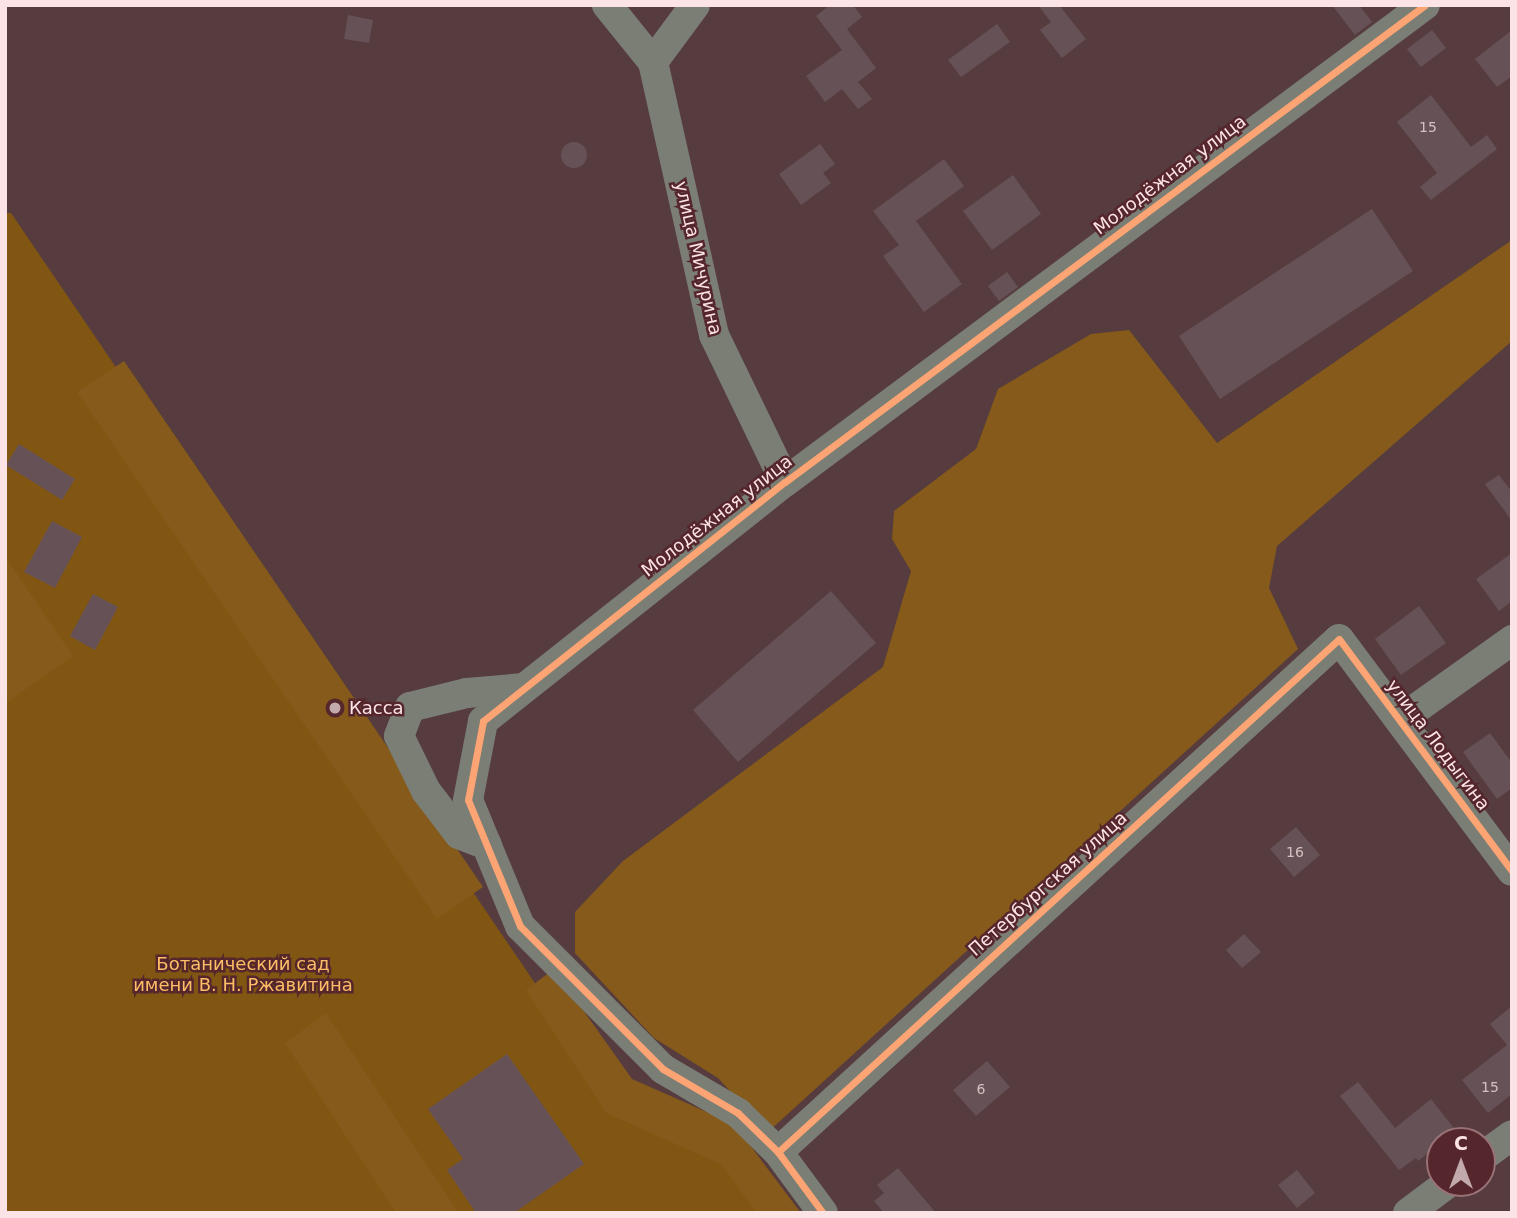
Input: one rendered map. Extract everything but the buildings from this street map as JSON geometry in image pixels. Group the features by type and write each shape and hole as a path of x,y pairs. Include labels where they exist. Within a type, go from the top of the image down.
{"street":[{"name":"улица Мичурина","path":"607,5 653,62 714,335 785,482"},
{"path":"653,62 695,5"},
{"name":"Молодёжная улица","path":"823,1213 778,1152 738,1113 663,1069 520,926 468,800 483,721 785,482 1425,5"},
{"name":"улица Лодыгина","path":"1339,639 1512,871"},
{"name":"Петербургская улица","path":"778,1152 1339,639"},
{"path":"1400,720 1512,640"},
{"path":"487,845 459,834 426,791 399,736 410,707 467,693 524,688"},
{"path":"1496,1147 1512,1135"},
{"path":"1408,1213 1429,1197"}],"green space":[{"name":"Ботанический сад имени В. Н. Ржавитина","path":"5,213 11,213 594,1070 758,1184 780,1213 5,1213"}],"shaded area":[{"path":"1512,240 1512,341 1277,546 1269,588 1298,649 768,1132 718,1078 654,1038 575,953 575,912 623,861 883,667 911,571 892,539 894,511 976,449 998,389 1091,334 1129,330 1217,443"},
{"path":"124,361 483,887 437,919 77,392"},
{"path":"5,556 73,656 5,704"},
{"path":"554,969 632,1079 734,1124 801,1213 756,1213 722,1165 606,1113 526,990"},
{"path":"326,1013 459,1213 396,1213 285,1043"}],"cycle path":[{"path":"823,1213 778,1152 738,1113 663,1069 520,926 468,800 483,721 785,482 1425,5"},
{"path":"778,1152 1339,639 1512,871"}],"place":[{"name":"Касса","path":"335,708"}]}
